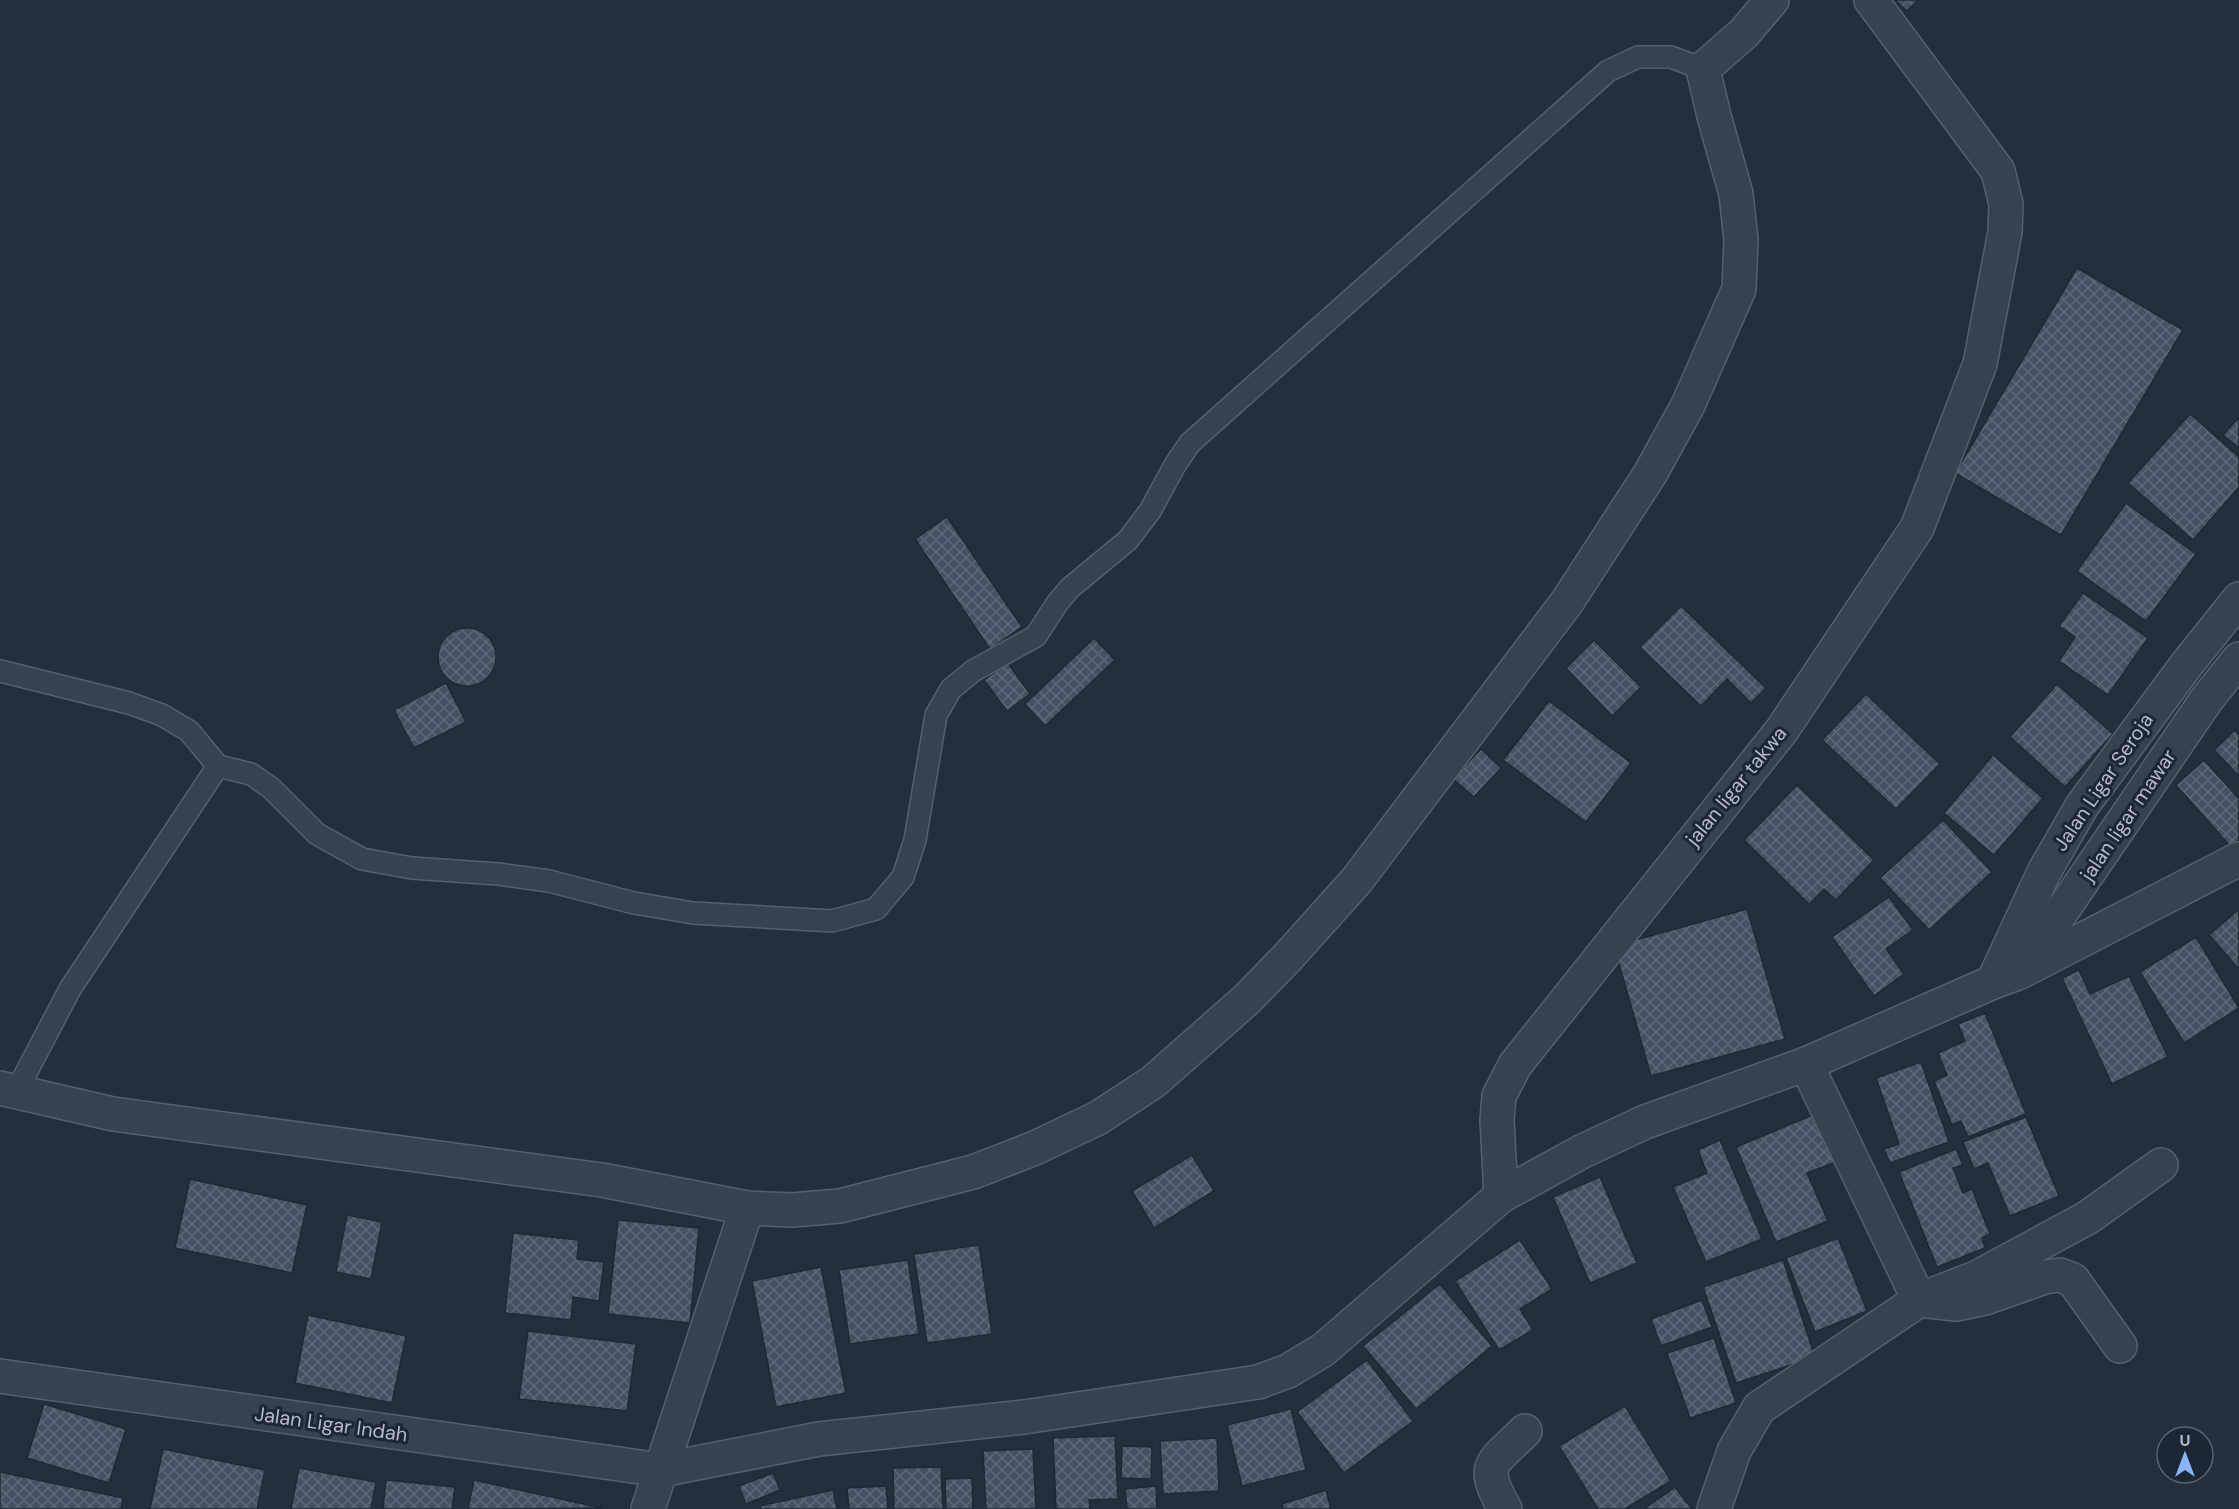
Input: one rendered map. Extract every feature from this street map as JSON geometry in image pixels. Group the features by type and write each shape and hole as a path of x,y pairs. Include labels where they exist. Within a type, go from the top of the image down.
{"street":[{"path":"8,1090 113,1114 602,1180 747,1208 792,1209 840,1206 896,1192 973,1172 1035,1148 1098,1118 1153,1082 1246,1000 1357,880 1567,602 1609,540 1655,464 1688,405 1739,289 1741,240 1736,194 1703,69 1744,33 1772,0"},
{"name":"jalan ligar takwa","path":"1501,1196 1497,1120 1499,1096 1515,1065 1782,730 1917,528 1980,364 2005,232 2006,204 1998,171 1871,0"},
{"name":"Jalan Ligar Seroja","path":"2007,977 2044,872 2082,806 2187,664 2239,599"},
{"name":"jalan ligar mawar","path":"2007,977 2207,699 2239,659"},
{"name":"Jalan Ligar Indah","path":"0,1376 661,1470 819,1439 1024,1417 1258,1382 1288,1371 1323,1350 1501,1196 1583,1150 1645,1122 1806,1064 2007,977 2239,859"},
{"path":"1806,1064 1919,1300"},
{"path":"1714,1509 1734,1451 1759,1408 1919,1300 1976,1278 2087,1218 2161,1165"},
{"path":"648,1509 747,1208"},
{"path":"1919,1300 1956,1304 1985,1298 2045,1276 2060,1275 2073,1280 2120,1346"},
{"path":"1505,1509 1492,1487 1490,1475 1492,1464 1525,1431"}],"lane":[{"path":"0,671 129,703 162,715 189,731 218,766 251,774 271,788 317,834 363,859 412,868 498,874 549,881 634,903 693,913 832,921 876,909 903,877 915,840 936,715 951,689 973,671 1036,636 1070,588 1128,540 1150,511 1190,443 1608,71 1638,57 1671,57 1703,69"},
{"path":"8,1090 70,989 218,766"}],"building":[{"path":"1895,0 1918,0 1907,11"},
{"path":"2077,268 2183,330 2061,535 1955,473"},
{"path":"2190,414 2239,457 2239,487 2193,540 2128,483"},
{"path":"2239,417 2239,448 2223,435"},
{"path":"2126,503 2196,554 2146,621 2077,571"},
{"path":"947,517 1022,627 990,649 915,539"},
{"path":"2083,593 2148,638 2108,695 2059,661 2075,637 2059,626"},
{"path":"1681,606 1766,688 1751,703 1727,679 1701,706 1640,647"},
{"path":"467,628 483,633 491,641 496,657 491,673 483,681 467,686 451,681 443,673 438,657 443,641 451,633"},
{"path":"1094,638 1115,660 1045,726 1025,704"},
{"path":"1594,640 1641,687 1612,716 1566,668"},
{"path":"1008,663 1030,694 1007,711 984,680"},
{"path":"446,683 466,722 414,748 394,710"},
{"path":"2057,684 2113,734 2065,787 2010,737"},
{"path":"1866,694 1940,764 1896,809 1822,740"},
{"path":"1549,701 1631,763 1586,822 1503,760"},
{"path":"2235,730 2239,735 2239,776 2214,750"},
{"path":"1481,749 1501,768 1474,797 1453,779"},
{"path":"1993,755 2043,798 1994,855 1944,813"},
{"path":"2204,760 2239,799 2239,840 2231,847 2176,785"},
{"path":"1797,785 1874,860 1836,900 1824,889 1809,904 1744,840"},
{"path":"1943,820 1992,872 1929,930 1880,878"},
{"path":"1889,897 1913,930 1886,949 1904,974 1874,996 1832,937"},
{"path":"1747,909 1785,1039 1651,1076 1614,946"},
{"path":"2239,909 2239,969 2209,935"},
{"path":"2196,937 2239,1008 2184,1043 2140,972"},
{"path":"2079,970 2090,994 2129,976 2168,1057 2112,1084 2062,978"},
{"path":"1985,1013 2026,1114 1968,1137 1961,1121 1952,1125 1934,1081 1947,1075 1938,1053 1965,1041 1958,1024"},
{"path":"1921,1062 1949,1142 1890,1163 1884,1149 1899,1144 1876,1078"},
{"path":"1815,1114 1836,1162 1807,1173 1828,1221 1776,1242 1736,1147"},
{"path":"2026,1117 2059,1196 2010,1216 1988,1163 1974,1169 1963,1142"},
{"path":"1720,1140 1762,1239 1706,1262 1673,1187 1707,1173 1698,1150"},
{"path":"1956,1149 1963,1165 1953,1168 1963,1193 1972,1189 1990,1234 1982,1238 1985,1248 1937,1267 1899,1172"},
{"path":"1192,1155 1214,1191 1154,1228 1132,1191"},
{"path":"1600,1177 1637,1263 1590,1283 1553,1197"},
{"path":"190,1179 307,1205 292,1273 175,1248"},
{"path":"347,1215 382,1222 371,1279 336,1272"},
{"path":"618,1220 699,1228 690,1323 608,1314"},
{"path":"513,1233 579,1240 577,1259 604,1262 599,1301 573,1297 571,1320 505,1313"},
{"path":"1838,1238 1867,1311 1815,1332 1786,1258"},
{"path":"1520,1240 1552,1289 1520,1309 1533,1330 1499,1350 1455,1281"},
{"path":"979,1245 992,1334 927,1343 914,1254"},
{"path":"908,1260 919,1334 850,1344 839,1270"},
{"path":"1783,1260 1815,1357 1736,1383 1703,1287"},
{"path":"821,1267 846,1393 776,1407 752,1281"},
{"path":"1440,1284 1492,1346 1416,1409 1363,1346"},
{"path":"1702,1300 1712,1327 1661,1346 1651,1319"},
{"path":"308,1315 406,1336 392,1403 295,1383"},
{"path":"528,1331 636,1344 627,1411 519,1399"},
{"path":"1714,1338 1736,1403 1690,1418 1667,1353"},
{"path":"1367,1360 1413,1421 1344,1473 1297,1412"},
{"path":"44,1404 126,1429 109,1483 27,1458"},
{"path":"1625,1406 1671,1481 1625,1509 1598,1509 1559,1446"},
{"path":"1291,1409 1306,1470 1242,1486 1227,1425"},
{"path":"1115,1436 1118,1499 1089,1500 1090,1509 1056,1509 1053,1438"},
{"path":"1217,1438 1219,1491 1163,1494 1160,1441"},
{"path":"1122,1446 1152,1447 1151,1479 1121,1478"},
{"path":"163,1449 265,1470 257,1509 150,1509"},
{"path":"1033,1449 1036,1509 986,1509 983,1451"},
{"path":"941,1467 943,1509 894,1509 893,1468"},
{"path":"299,1468 376,1482 371,1509 291,1509"},
{"path":"0,1472 123,1498 121,1509 0,1509"},
{"path":"773,1473 780,1490 746,1504 739,1486"},
{"path":"972,1478 973,1509 946,1509 945,1479"},
{"path":"386,1480 455,1487 452,1509 383,1509"},
{"path":"474,1480 602,1508 468,1509"},
{"path":"886,1486 888,1509 849,1509 847,1488"},
{"path":"1156,1486 1157,1509 1127,1509 1125,1489"},
{"path":"1675,1487 1692,1509 1644,1509"},
{"path":"833,1490 837,1509 761,1509 760,1506"},
{"path":"1326,1490 1331,1509 1283,1509 1282,1504"}]}
